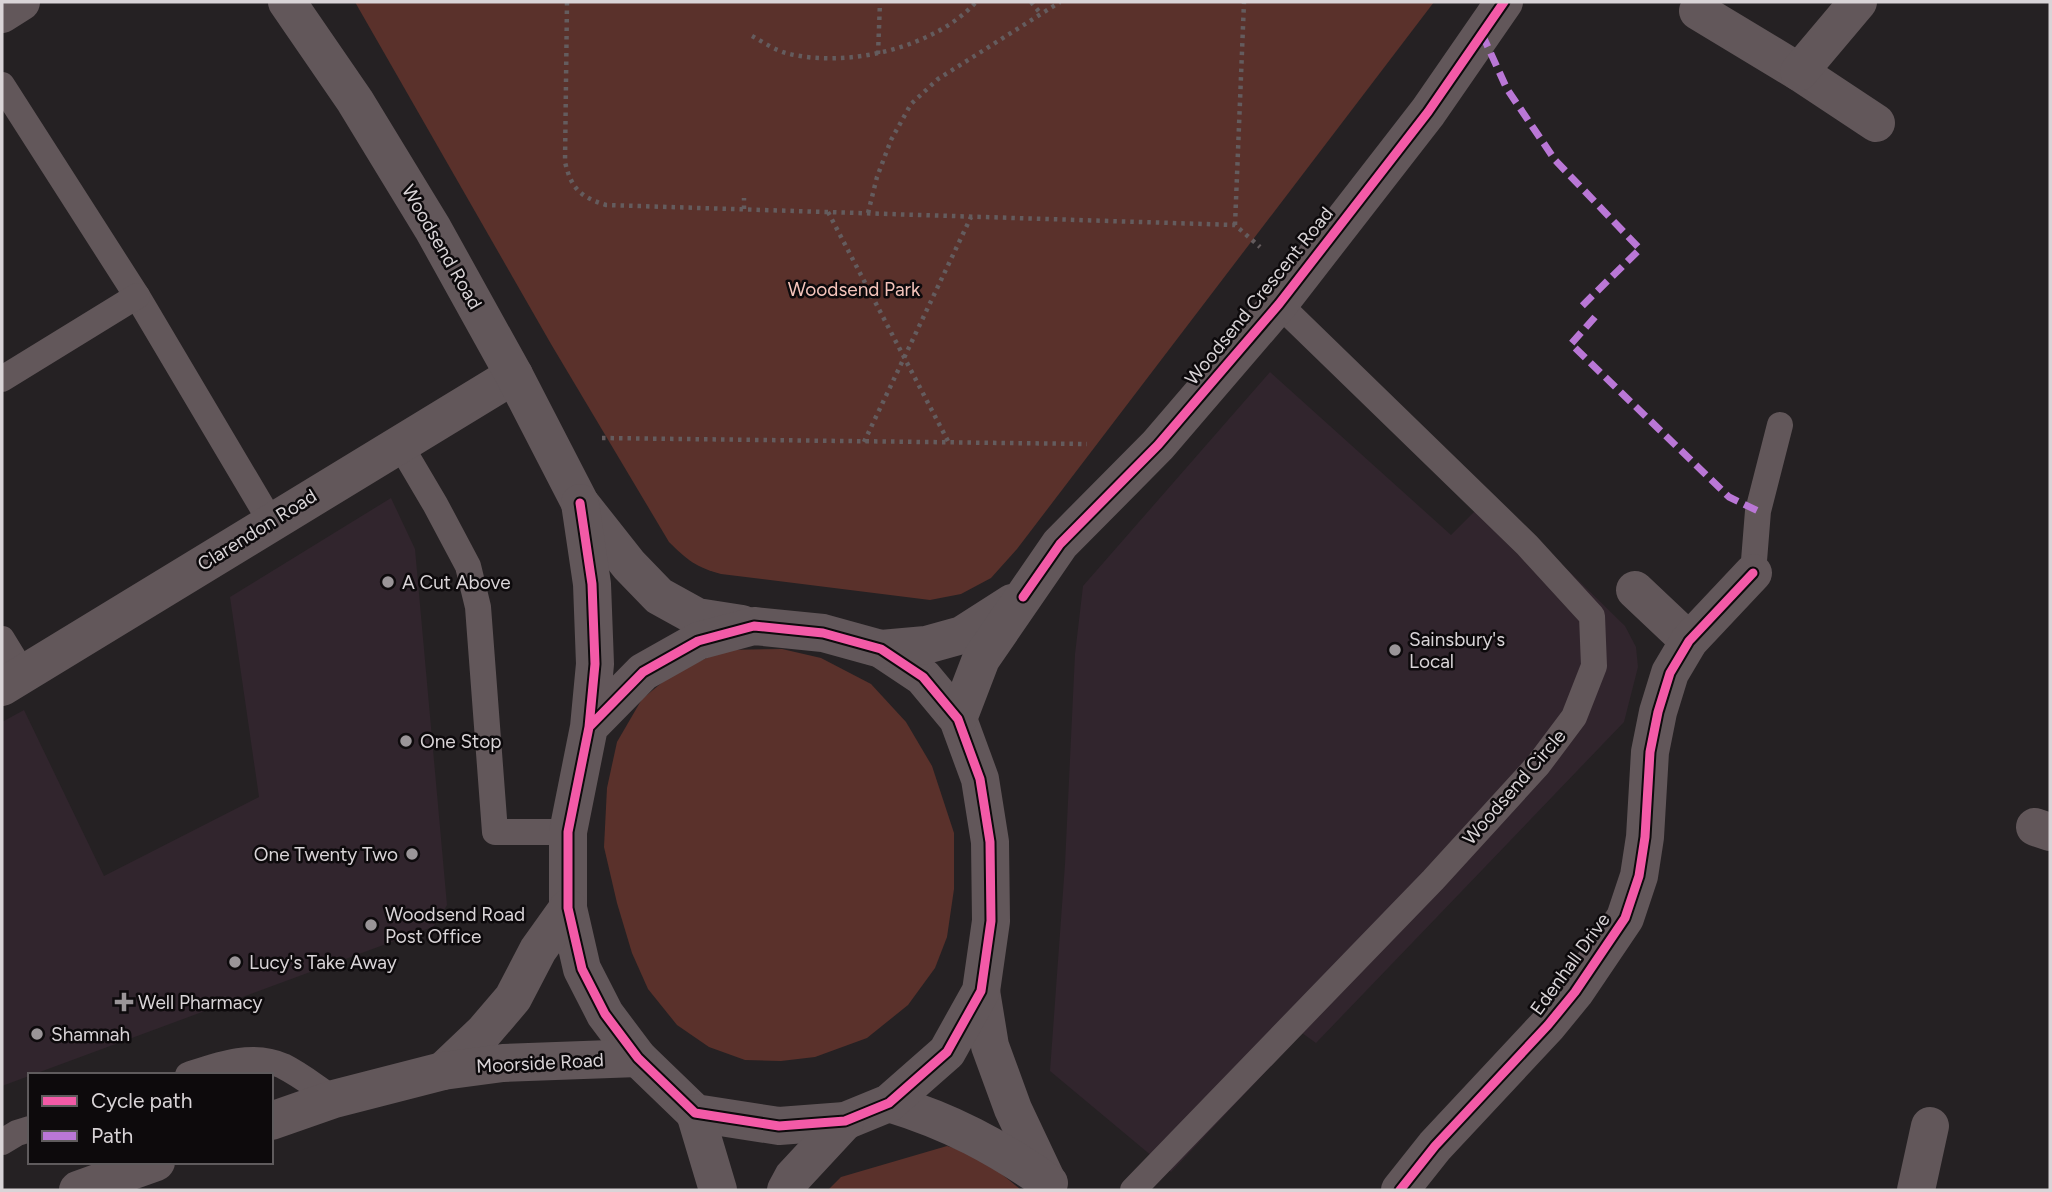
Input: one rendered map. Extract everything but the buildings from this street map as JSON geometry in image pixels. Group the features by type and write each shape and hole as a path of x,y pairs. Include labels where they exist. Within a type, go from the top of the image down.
{"street":[{"path":"2,14 21,2"},
{"name":"Woodsend Road","path":"287,2 355,101 433,229 514,375 580,503 629,565 659,596 697,617 754,626"},
{"name":"Woodsend Crescent Road","path":"958,719 981,659 1060,544 1158,445 1288,292 1427,112 1504,2"},
{"path":"1799,72 1858,2"},
{"path":"1698,10 1876,123"},
{"name":"Clarendon Road","path":"13,681 514,375"},
{"name":"Woodsend Road","path":"580,503 592,583 595,664 589,727"},
{"name":"Edenhall Drive","path":"1400,1190 1435,1146 1576,992 1625,918 1639,876 1645,836 1650,752 1670,673 1689,641 1753,573"},
{"path":"1634,590 1689,641"},
{"name":"Woodsend Crescent Road","path":"881,649 926,646 962,635 1023,597"},
{"path":"718,1190 695,1113 638,1058 605,1014 582,969 568,908 568,832 589,727 643,672 698,641 754,626 823,633 881,649 923,677 958,719 980,779 990,842 991,921 981,991 990,1046 1013,1109 1053,1186"},
{"name":"Moorside Road","path":"443,1070 484,1032 513,998 538,950 568,908"},
{"path":"695,1113 779,1126 845,1121 889,1103 947,1052 981,991"},
{"name":"Moorside Road","path":"273,1120 334,1099 443,1070 503,1063 638,1058"},
{"path":"889,1103 930,1116 991,1145 1053,1186"},
{"path":"786,1190 793,1177 845,1121"},
{"path":"1916,1190 1930,1126"},
{"path":"78,1190 150,1164"}],"lane":[{"path":"2,86 137,296 271,522"},
{"name":"Woodsend Circle","path":"1133,1190 1433,880 1538,765 1574,717 1594,666 1592,616 1288,292"},
{"path":"2,379 137,296"},
{"path":"1753,573 1758,511 1780,425"},
{"path":"399,443 468,566 476,597 495,832 568,832"},
{"path":"2,639 13,681"},
{"path":"194,1073 228,1062 259,1060 283,1066 334,1099"},
{"path":"2,1142 28,1130"}],"path":[{"path":"567,2 565,162 568,178 577,190 591,200 606,205 1235,225"},
{"path":"878,54 880,2"},
{"path":"752,36 785,53 822,58 878,54 923,40 968,11 976,2"},
{"path":"1031,2 1041,14"},
{"path":"868,212 891,140 911,104 938,79 1060,2"},
{"path":"1244,2 1235,225 1288,292"},
{"path":"744,198 744,209"},
{"path":"828,212 948,443"},
{"path":"863,442 971,216"},
{"path":"547,438 1158,445"}],"shaded area":[{"path":"1270,372 1451,535 1491,495 1625,626 1636,647 1638,667 1624,722 1316,1043 1302,1033 1171,1172 1050,1071 1065,864 1075,654 1083,586"},
{"path":"391,498 415,549 447,905 433,927 37,1073 28,1073 28,1076 2,1086 2,722 24,710 104,876 259,797 230,597"}],"green space":[{"name":"Woodsend Park","path":"355,2 1434,2 1017,549 991,578 961,594 930,600 721,574 692,562 669,542 551,344"},
{"path":"782,649 821,658 871,684 906,722 932,766 954,833 954,889 947,937 935,968 908,1005 867,1038 815,1057 781,1061 745,1060 709,1047 677,1025 648,989 632,953 604,847 607,788 617,742 642,699 675,672 725,650"},
{"path":"947,1146 987,1164 1021,1190 828,1190 841,1177"}],"marked path":[{"path":"1482,34 1507,89 1555,160 1640,249 1581,307"},
{"path":"1595,317 1571,344 1729,497 1758,511"}],"cycle path":[{"path":"1023,597 1060,544 1158,445 1279,304 1428,112 1504,2"},
{"path":"580,503 592,584 595,664 589,727 568,832 568,908 582,969 605,1014 638,1058 695,1113 779,1126 845,1121 889,1103 947,1052 981,991 991,921 990,842 980,779 958,719 923,677 881,649 823,633 754,626 698,641 643,672 589,727"},
{"path":"1400,1190 1435,1146 1548,1025 1575,992 1625,918 1639,876 1645,837 1650,752 1670,673 1689,641 1753,573"}],"place":[{"name":"A Cut Above","path":"388,582"},
{"name":"Sainsbury's Local","path":"1395,650"},
{"name":"One Stop","path":"406,741"},
{"name":"One Twenty Two","path":"412,854"},
{"name":"Woodsend Road Post Office","path":"371,925"},
{"name":"Lucy's Take Away","path":"235,962"},
{"name":"Well Pharmacy","path":"124,1002"},
{"name":"Shamnah","path":"37,1034"}]}
